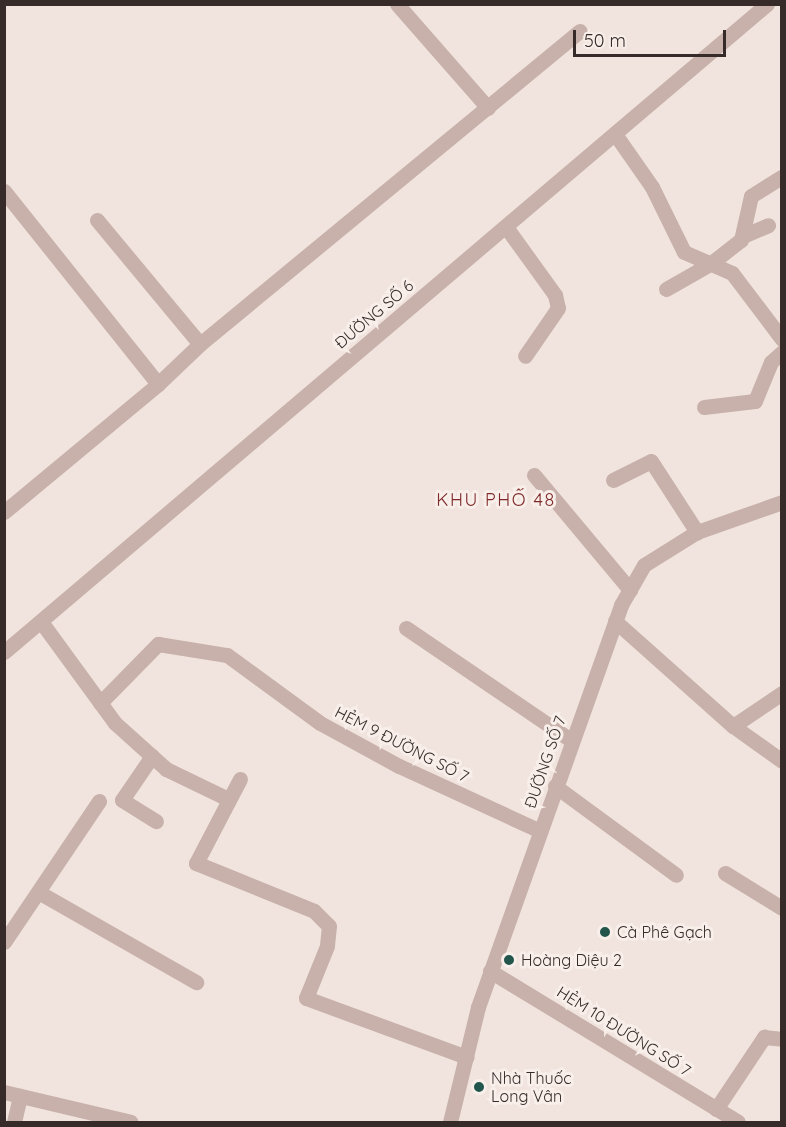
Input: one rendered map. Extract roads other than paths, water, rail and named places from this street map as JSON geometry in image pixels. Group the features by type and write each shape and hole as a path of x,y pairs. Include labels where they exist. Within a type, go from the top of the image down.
{"street":[{"path":"397,4 489,108"},
{"name":"ĐƯỜNG SỐ 6","path":"4,652 767,4"},
{"path":"4,512 158,384 200,344 580,31"},
{"path":"615,134 652,187 684,252 710,264 723,267 739,280 782,339"},
{"path":"745,235 744,212 751,195 782,177"},
{"path":"4,191 158,384"},
{"path":"97,220 200,344"},
{"path":"666,289 710,264 745,235 768,225"},
{"path":"506,227 555,295 558,308 525,356"},
{"path":"704,407 755,401 771,362 782,352"},
{"path":"613,480 651,461 697,532"},
{"path":"534,475 630,590"},
{"name":"ĐƯỜNG SỐ 7","path":"450,1122 490,970 571,740 615,621 630,590 644,565 697,532 782,502"},
{"path":"615,621 733,726 782,760"},
{"path":"42,622 115,723 166,769 228,799"},
{"path":"406,628 571,740"},
{"name":"HẺM 9 ĐƯỜNG SỐ 7","path":"100,703 158,644 227,655 330,728 399,766 540,831"},
{"path":"733,726 782,693"},
{"path":"152,756 123,800 156,821"},
{"path":"240,779 196,863 314,911 329,926 327,946 306,998 466,1057"},
{"path":"555,786 675,875"},
{"path":"4,942 40,893 99,801"},
{"path":"725,873 782,908"},
{"path":"40,893 196,982"},
{"name":"HẺM 10 ĐƯỜNG SỐ 7","path":"490,970 738,1122"},
{"path":"716,1109 764,1037 782,1039"},
{"path":"14,1122 12,1094 131,1122"}],"place":[{"name":"Cà Phê Gạch","path":"605,932"},
{"name":"Hoàng Diệu 2","path":"509,960"},
{"name":"Nhà Thuốc Long Vân","path":"479,1087"}],"district":[{"name":"KHU PHỐ 48","path":"496,500"}]}
